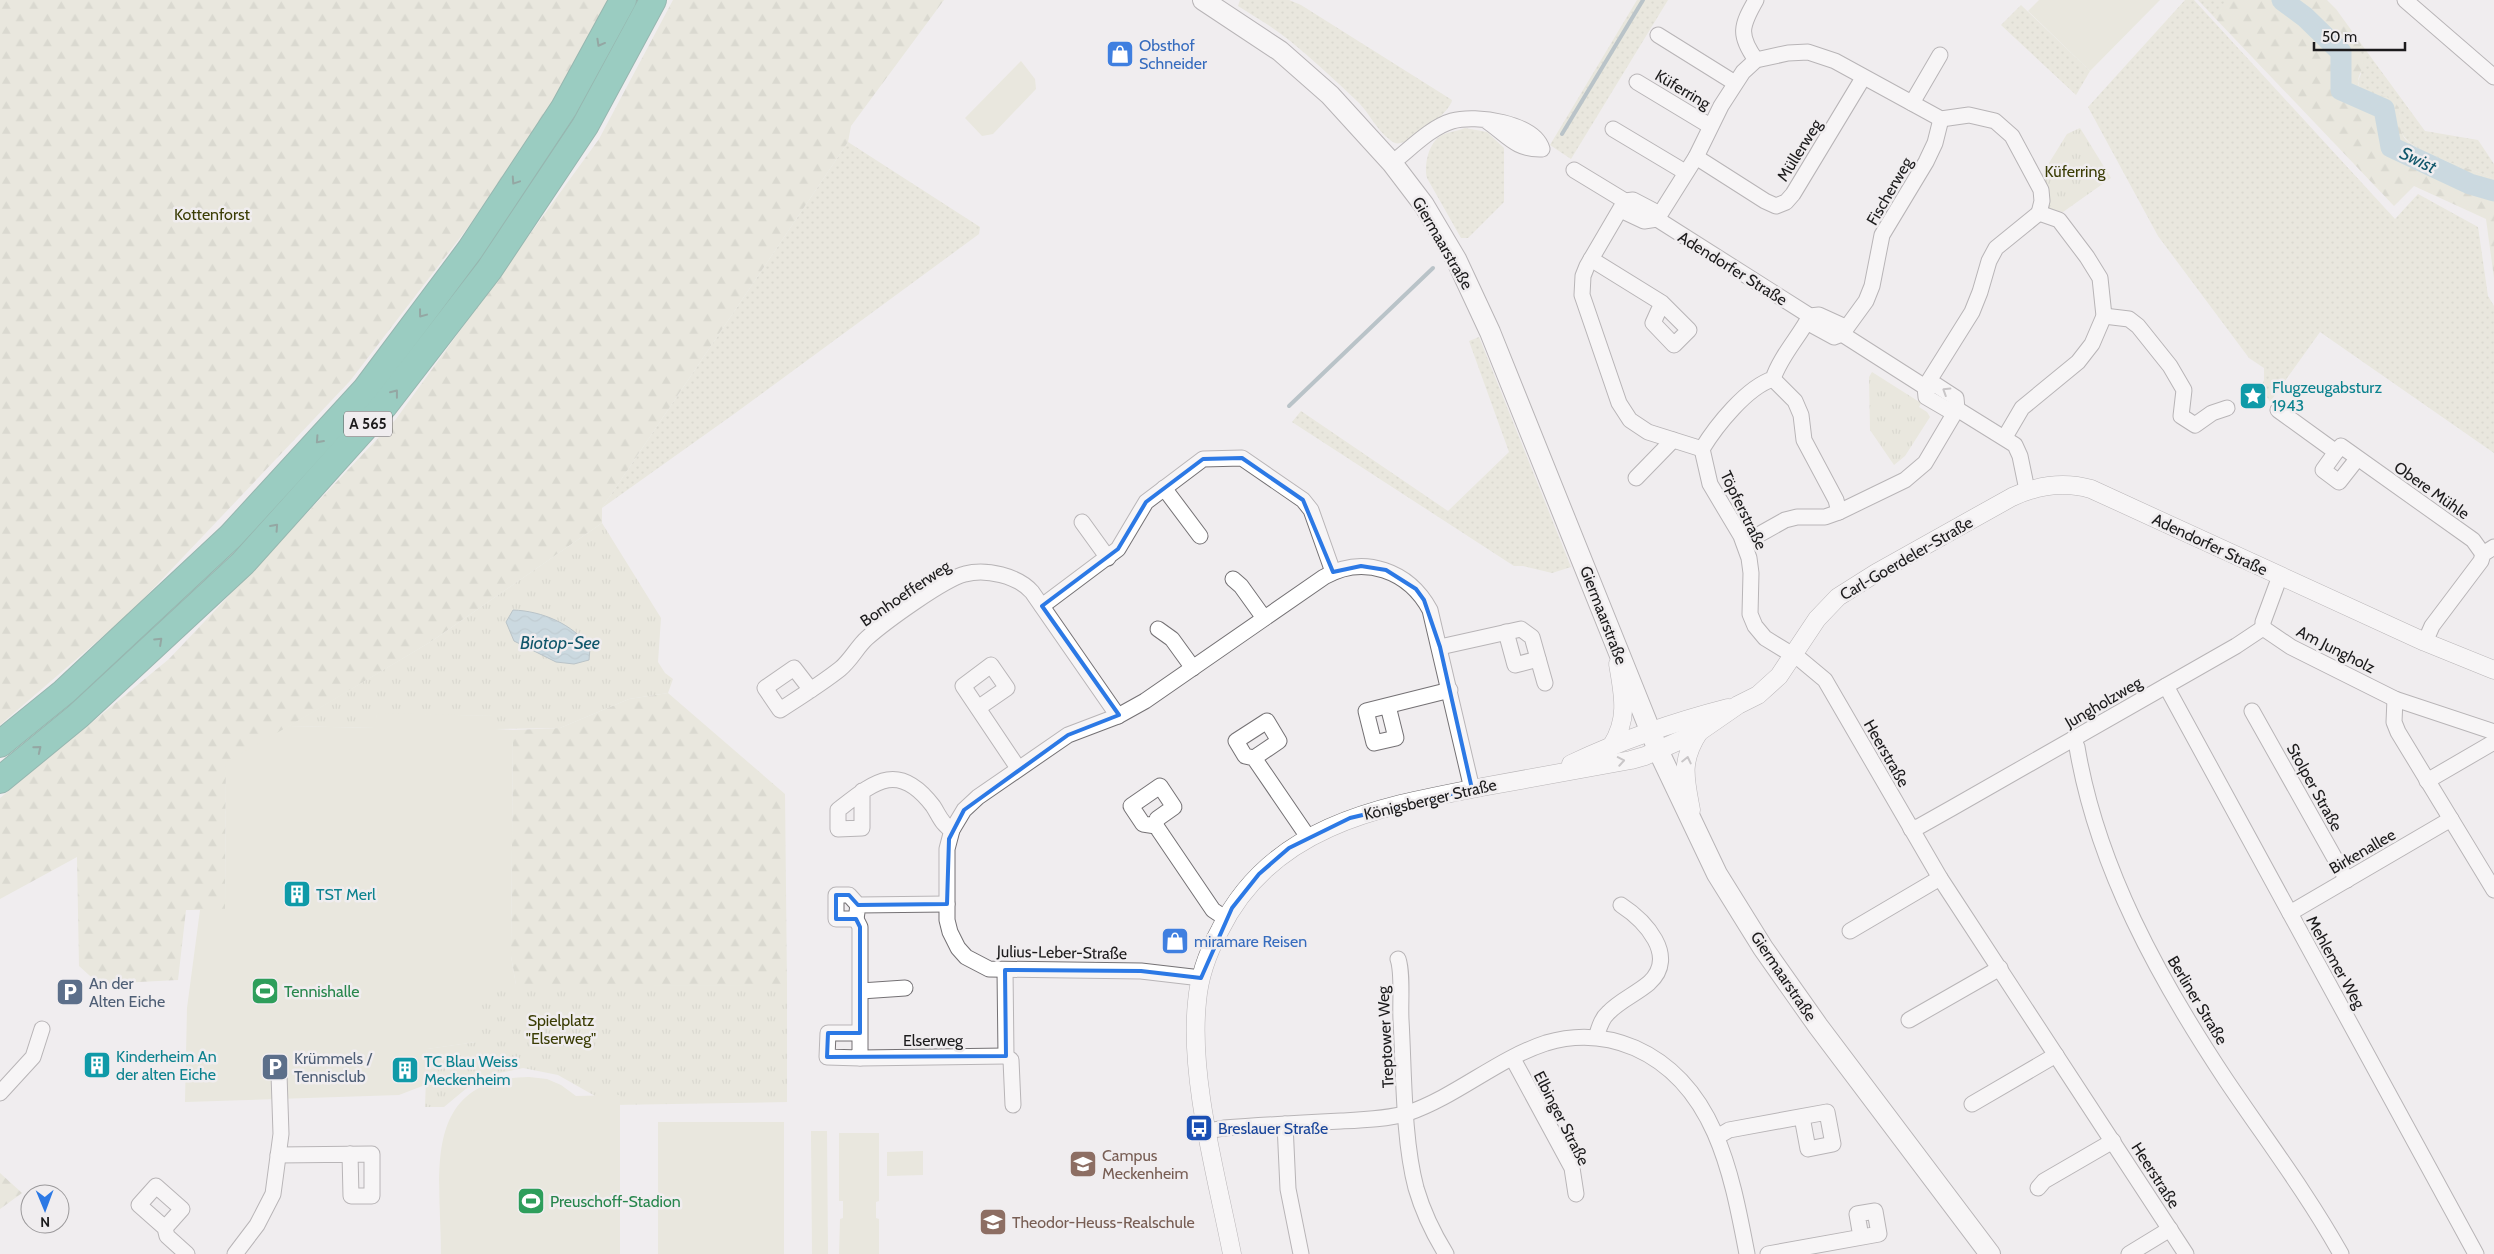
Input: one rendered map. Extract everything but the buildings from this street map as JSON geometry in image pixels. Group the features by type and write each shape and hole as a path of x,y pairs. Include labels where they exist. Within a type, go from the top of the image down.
{"highway":[{"name":"A 565","path":"0,744 64,692 231,536 366,389 470,250 554,124 623,0"},
{"name":"A 565","path":"0,780 78,716 243,563 384,406 489,270 585,126 653,0"}],"main road":[{"name":"Giermaarstraße","path":"1203,0 1280,51 1330,95 1392,163 1424,205 1456,259 1490,332 1650,732 1718,874 1763,948 1818,1026 1990,1254"}],"street":[{"path":"1756,0 1746,17 1742,34 1747,48 1756,60 1788,53 1808,52 1835,62 1941,119 1969,116 1995,122 2012,136 2040,190 2042,201 2039,213 1996,248 1989,261 1972,312 1925,387"},
{"path":"2405,0 2494,77"},
{"name":"Küferring","path":"1658,35 1735,83"},
{"path":"1912,103 1940,55"},
{"name":"Küferring","path":"1656,219 1696,157 1710,126 1735,83 1743,72 1756,60"},
{"name":"Müllerweg","path":"1696,157 1765,201 1776,206 1786,202 1814,161 1862,78"},
{"name":"Küferring","path":"1637,82 1710,126"},
{"name":"Fischerweg","path":"1842,334 1866,301 1872,286 1882,235 1926,162 1935,143 1941,119"},
{"path":"1392,163 1438,128 1452,121 1487,121"},
{"path":"1613,128 1685,172"},
{"name":"Adendorfer Straße","path":"1574,170 1625,202 1627,213 1644,221 1656,219 1810,316 1812,325 1834,337 1842,334 1925,387 1936,386 1956,398 1957,409 2005,437 2015,445 2020,456 2027,490 2046,485 2066,484 2091,489 2425,642 2494,670"},
{"path":"1625,202 1582,276 1582,295 1619,403 1630,420 1648,432 1702,449 1712,433 1750,393 1761,383 1773,379"},
{"path":"2005,437 2022,408 2078,362 2092,344 2104,316 2100,278 2087,257 2059,220 2039,213"},
{"path":"1591,259 1662,303"},
{"path":"1773,379 1776,370 1800,336 1810,316"},
{"path":"2104,316 2129,318 2138,326 2170,366 2184,390 2181,416 2195,425 2212,413 2227,408"},
{"path":"1773,379 1795,401 1801,415 1804,440 1836,500 1839,512"},
{"path":"1744,543 1784,520 1797,517 1825,517 1905,480 1924,463 1957,409"},
{"name":"Obere Mühle","path":"2278,410 2336,452 2341,446 2488,551 2432,626 2425,642"},
{"path":"1636,478 1673,440"},
{"name":"Töpferstraße","path":"1702,449 1710,484 1744,543 1751,573 1750,614 1755,626 1765,638 1794,655"},
{"path":"2336,452 2323,470 2339,482 2357,459"},
{"path":"1042,606 1108,558 1126,539 1138,512 1146,502 1203,460 1242,458 1304,500 1311,510 1333,572"},
{"path":"1164,488 1200,536"},
{"name":"Carl-Goerdeler-Straße","path":"1658,750 1699,732 1738,705 1769,687 1794,655 1817,618 1846,590 1900,558 2027,490"},
{"path":"1082,522 1108,558"},
{"name":"Julius-Leber-Straße","path":"1201,978 1140,971 989,969 977,964 958,948 950,932 947,904 947,849 952,830 964,810 978,796 1068,735 1118,716 1145,701 1333,572 1361,566 1386,570 1400,577 1416,589 1424,600 1432,617 1440,647 1472,789"},
{"name":"Bonhoefferweg","path":"810,690 841,668 868,637 952,579 965,574 984,573 1019,581 1032,592 1118,716"},
{"path":"2263,628 2263,622 2280,576"},
{"path":"1233,579 1242,586 1264,618"},
{"name":"Jungholzweg","path":"1911,829 1928,822 2074,739 2263,628"},
{"name":"Am Jungholz","path":"2263,628 2291,647 2395,699 2494,732"},
{"path":"1158,629 1172,638 1193,668"},
{"path":"1440,647 1521,629 1532,637 1545,683"},
{"path":"1506,632 1515,665 1538,659"},
{"path":"1612,745 1619,734 1625,711 1616,647"},
{"name":"Heerstraße","path":"1794,655 1825,680 1940,878 2186,1254"},
{"name":"Mehlemer Weg","path":"2166,686 2476,1254"},
{"path":"1388,706 1450,690"},
{"path":"2395,699 2394,722 2396,727 2494,890"},
{"name":"Carl-Goerdeler-Straße","path":"1650,732 1676,721 1738,705"},
{"path":"978,708 1018,768"},
{"name":"Stolper Straße","path":"2252,711 2347,880"},
{"name":"Königsberger Straße","path":"1556,772 1612,745 1650,732"},
{"path":"1694,825 1684,776 1685,762 1691,745 1699,732"},
{"name":"Berliner Straße","path":"2074,739 2077,746 2088,806 2122,892 2164,982 2226,1080 2302,1189 2342,1254"},
{"path":"2427,781 2494,742"},
{"name":"Königsberger Straße","path":"1232,1254 1208,1131 1197,1057 1197,1000 1208,956 1225,918 1240,895 1259,874 1289,848 1308,836 1350,818 1472,789 1556,772 1631,760 1658,750"},
{"path":"1254,758 1308,836"},
{"path":"862,791 872,784 885,780 899,780 917,788 933,807 945,827 952,830"},
{"name":"Birkenallee","path":"2290,913 2451,819"},
{"path":"1156,826 1213,910 1225,918"},
{"path":"1850,931 1940,878"},
{"path":"860,1058 860,927 857,912 947,904"},
{"path":"1596,1037 1608,1012 1650,982 1659,965 1660,951 1647,926 1621,905"},
{"name":"Treptower Weg","path":"1398,959 1401,967 1400,995 1407,1113 1416,1187 1430,1226 1446,1254"},
{"path":"1909,1020 2000,968"},
{"path":"1005,970 1006,1056 1011,1060 1013,1105"},
{"path":"861,991 905,988"},
{"path":"0,1093 33,1057 42,1029"},
{"name":"Elserweg","path":"860,1033 828,1033 827,1058 1006,1056"},
{"path":"1208,1131 1364,1119 1407,1113 1445,1096 1513,1059 1553,1042 1596,1037 1628,1045 1662,1062 1693,1094 1717,1137 1737,1201 1747,1254"},
{"path":"1972,1104 2056,1055"},
{"name":"Elbinger Straße","path":"1513,1059 1572,1168 1576,1194"},
{"path":"235,1254 257,1225 274,1194 281,1128 279,1074"},
{"path":"1717,1137 1729,1130 1802,1117"},
{"path":"1285,1124 1288,1189 1301,1254"},
{"name":"Heerstraße","path":"2038,1188 2044,1181 2113,1141"},
{"path":"278,1155 350,1154"},
{"path":"165,1228 167,1236 187,1254"},
{"name":"Heerstraße","path":"2129,1254 2170,1228"},
{"path":"1768,1254 1861,1237"}],"highlighted area":[{"path":"1242,458 1303,500 1333,572 1361,566 1386,570 1416,589 1424,600 1440,647 1472,789 1350,818 1289,848 1259,874 1232,908 1201,978 1141,971 1005,970 1006,1056 827,1057 828,1033 860,1033 860,927 856,919 836,919 836,895 849,895 858,905 947,904 949,839 964,810 1068,735 1119,715 1042,606 1118,549 1146,502 1203,459"}],"green space":[{"name":"Kottenforst","path":"0,0 608,0 565,83 469,226 350,381 130,613 0,725"},
{"path":"673,0 944,0 851,126 848,142 602,508 602,523 432,641 226,764 225,910 186,910 178,980 99,984 79,966 77,857 0,899 0,798 169,659 396,419 599,139"},
{"path":"1240,0 1289,0 1301,5 1452,100 1450,105 1418,135 1401,143 1395,143 1379,129 1362,106 1332,77 1289,40 1238,6"},
{"path":"1637,0 1668,0 1571,159 1550,145"},
{"path":"2039,0 2160,0 2090,71 2028,11"},
{"path":"2185,0 2194,0 2395,219 2418,194 2478,227 2488,296 2494,306 2494,453 2320,332 2270,402 2261,387 2264,380 2264,368 2249,358 2158,236 2088,107"},
{"path":"2198,0 2229,0 2214,17"},
{"path":"2228,0 2327,0 2336,9 2362,45 2357,50 2364,62 2358,80 2360,87 2363,90 2385,96 2394,101 2399,110 2401,131 2406,140 2424,152 2494,179 2494,278 2486,219 2414,186 2394,206 2214,17"},
{"path":"2021,5 2090,71 2076,95 2001,25"},
{"path":"2362,45 2425,131 2478,140 2494,164 2494,179 2445,161 2410,143 2402,132 2400,113 2373,93 2363,91 2359,86 2358,81 2361,74 2357,50"},
{"path":"1021,61 1035,79 1036,89 993,134 982,136 965,118"},
{"path":"1465,128 1487,132 1504,148 1504,202 1468,238 1461,238 1427,178 1426,167 1430,149 1437,139 1444,134"},
{"name":"Küferring","path":"2080,128 2111,178 2063,212 2046,208 2041,176 2067,134"},
{"path":"848,142 980,227 979,234 734,414 602,508"},
{"path":"1479,337 1571,567 1552,573 1523,566 1514,566 1292,422 1301,411 1448,511 1509,452 1469,341"},
{"path":"1872,372 1921,403 1919,407 1927,412 1930,417 1905,456 1894,465 1870,430 1869,377"},
{"path":"602,523 661,618 658,662 665,673 673,679 668,693 629,699 560,728 495,729 495,716 377,714 375,728 289,726 432,641"},
{"path":"668,693 785,794 787,986 516,985 511,956 513,730 560,728 629,699"},
{"path":"377,713 495,716 495,729 513,730 511,956 516,985 476,985 476,1042 427,1049 425,1085 399,1095 185,1102 187,1008 200,910 225,909 226,762 289,726 374,728"},
{"name":"Spielplatz \"Elserweg\"","path":"476,984 787,986 787,1102 611,1105 558,1075 523,1068 480,1077 444,1107 425,1107 427,1049 476,1042"},
{"name":"Preuschoff-Stadion","path":"529,1077 547,1079 561,1085 576,1096 620,1095 620,1254 441,1254 440,1164 444,1137 453,1113 469,1095 494,1082"},
{"path":"658,1122 784,1122 784,1254 658,1254"},
{"path":"811,1131 827,1131 828,1254 812,1254"},
{"path":"839,1133 879,1133 879,1201 876,1202 876,1218 879,1219 879,1254 839,1254 840,1219 843,1218 843,1201 839,1201"},
{"path":"923,1151 923,1175 887,1176 887,1152"},
{"path":"0,1173 20,1191 20,1194 0,1209"}],"water":[{"name":"Biotop-See","path":"513,610 546,616 566,626 575,632 590,648 589,660 574,664 556,662 514,641 506,622"}],"waterway":[{"path":"1562,134 1643,0"},
{"name":"Swist","path":"2282,0 2305,17 2341,52 2341,90 2384,109 2391,147 2470,184 2494,191"},
{"path":"1289,406 1433,268"}],"place":[{"name":"Obsthof Schneider","path":"1120,54"},
{"name":"Flugzeugabsturz 1943","path":"2253,396"},
{"name":"TST Merl","path":"297,894"},
{"name":"miramare Reisen","path":"1175,941"},
{"name":"Tennishalle","path":"265,991"},
{"name":"An der Alten Eiche","path":"70,992"},
{"name":"Kinderheim An der alten Eiche","path":"97,1065"},
{"name":"Krümmels / Tennisclub","path":"275,1067"},
{"name":"TC Blau Weiss Meckenheim","path":"405,1070"},
{"name":"Breslauer Straße","path":"1199,1128"},
{"name":"Campus Meckenheim","path":"1083,1164"},
{"name":"Preuschoff-Stadion","path":"531,1201"},
{"name":"Theodor-Heuss-Realschule","path":"993,1222"}]}
